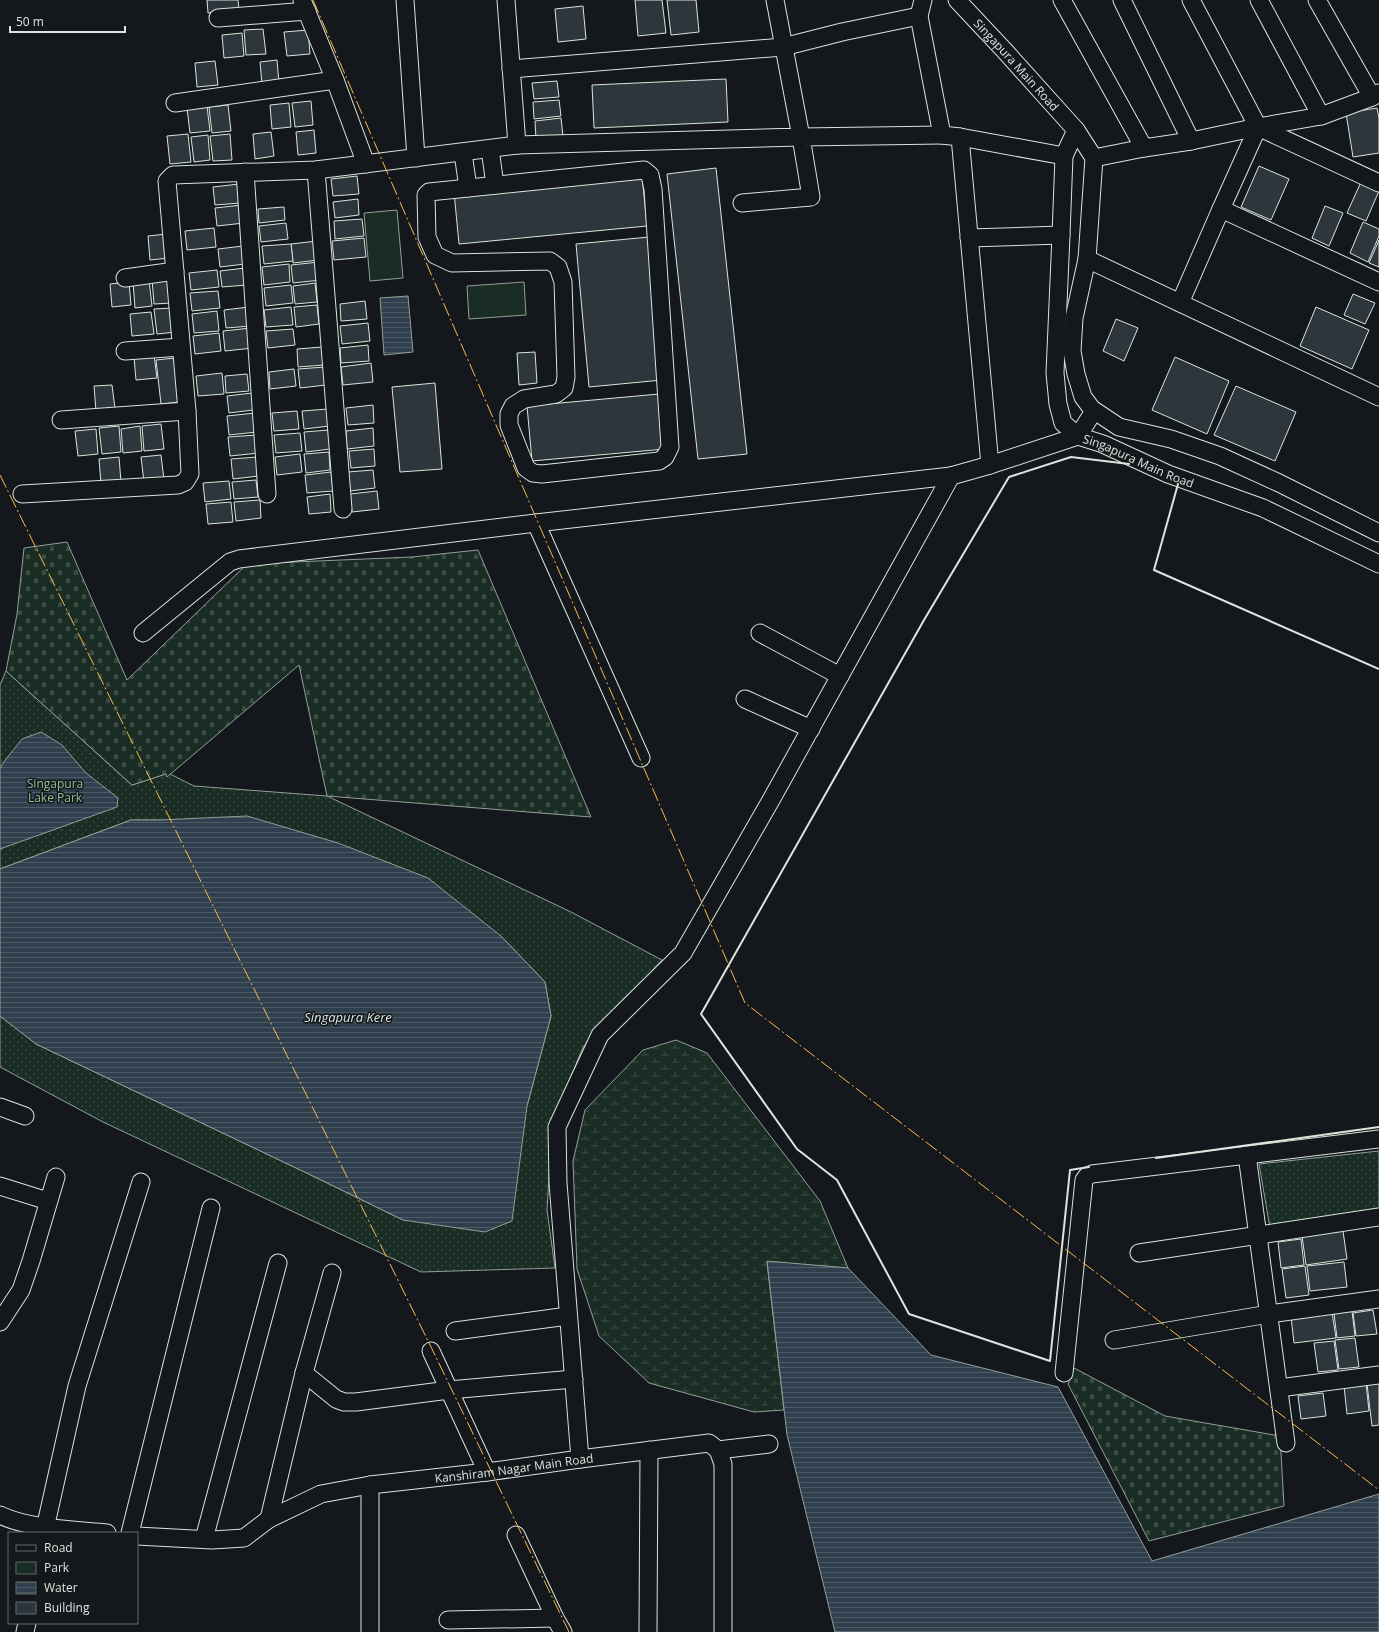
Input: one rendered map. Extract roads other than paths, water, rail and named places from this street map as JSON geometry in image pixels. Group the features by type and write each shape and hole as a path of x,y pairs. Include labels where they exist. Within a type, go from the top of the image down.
{"street":[{"path":"405,0 416,158"},
{"path":"506,0 517,145"},
{"path":"742,203 811,197 783,47 776,0"},
{"name":"Singapura Main Road","path":"957,0 1076,130 1094,158 1088,259 1074,318 1072,351 1076,374 1083,397 1094,411 1119,427 1171,439 1220,456 1379,532"},
{"path":"1062,0 1144,148"},
{"path":"1122,0 1192,141"},
{"path":"1191,0 1258,127 1379,183"},
{"path":"1259,0 1321,116"},
{"path":"1094,158 1321,116 1375,95 1317,0"},
{"path":"218,18 305,6 335,80 366,164"},
{"path":"511,69 783,47 842,32 921,8 942,135"},
{"path":"175,103 335,80"},
{"path":"1180,303 1258,127"},
{"name":"Singapura Main Road","path":"1076,130 1064,156 1055,374 1058,404 1063,423 1078,436 1103,444 1168,474 1263,508 1379,564"},
{"path":"22,494 178,485 185,482 190,474 187,411 167,181 173,175 316,170 463,153 517,145 801,137 942,135 1064,156"},
{"path":"960,137 990,465"},
{"path":"490,149 495,185"},
{"path":"463,153 468,188"},
{"path":"316,170 343,509"},
{"path":"644,170 650,175 653,189 670,447 665,457 659,461 564,472 533,473 526,468 509,425 510,414 513,406 524,398 556,394 564,388 566,377 563,282 558,267 550,261 452,263 435,255 427,236 426,195 429,192 495,185 644,170"},
{"path":"245,172 267,494"},
{"path":"1221,209 1379,282"},
{"path":"969,238 1061,235"},
{"path":"1088,259 1379,397"},
{"path":"124,278 175,271"},
{"path":"125,351 181,347"},
{"path":"61,420 187,411"},
{"path":"143,633 234,560 536,523 951,476 990,465 1078,436 1094,411"},
{"path":"580,1459 558,1184 557,1127 600,1034 682,952 771,800 951,476"},
{"path":"536,523 641,758"},
{"path":"760,633 840,676"},
{"path":"745,699 811,728"},
{"path":"0,1107 25,1116"},
{"path":"1064,1373 1084,1180 1087,1176 1092,1174 1379,1139"},
{"path":"1247,1155 1286,1443"},
{"path":"0,1322 21,1290 56,1177"},
{"path":"44,1530 77,1386 141,1182"},
{"path":"0,1186 48,1201"},
{"path":"130,1532 211,1208"},
{"path":"1139,1253 1379,1217"},
{"path":"204,1539 278,1263"},
{"path":"269,1519 304,1373 332,1273"},
{"path":"1114,1340 1269,1314 1379,1299"},
{"path":"455,1331 568,1316"},
{"path":"431,1351 487,1472"},
{"path":"304,1373 336,1399 344,1402 356,1402 449,1390 574,1379"},
{"path":"1279,1388 1379,1375"},
{"name":"Kanshiram Nagar Main Road","path":"138,1536 204,1539 244,1538 269,1519 321,1494 370,1485 487,1472 709,1443 718,1450"},
{"path":"723,1632 723,1464 718,1450 769,1444"},
{"path":"648,1632 649,1450"},
{"path":"370,1485 370,1632"},
{"path":"0,1515 8,1519 44,1530 87,1532"},
{"path":"448,1620 559,1625 516,1535"}],"water":[{"path":"408,296 413,352 384,355 380,298"},
{"path":"41,732 62,745 86,773 118,798 117,807 0,849 0,769 22,739"},
{"name":"Singapura Kere","path":"247,816 338,843 428,878 501,936 545,982 551,1016 527,1106 512,1221 485,1232 403,1220 36,1044 0,1016 0,869 131,820"},
{"path":"767,1261 848,1268 931,1355 1058,1387 1152,1561 1379,1494 1379,1632 835,1632 787,1435"}],"park label":[{"name":"Singapura Lake Park","path":"55,790"}]}
